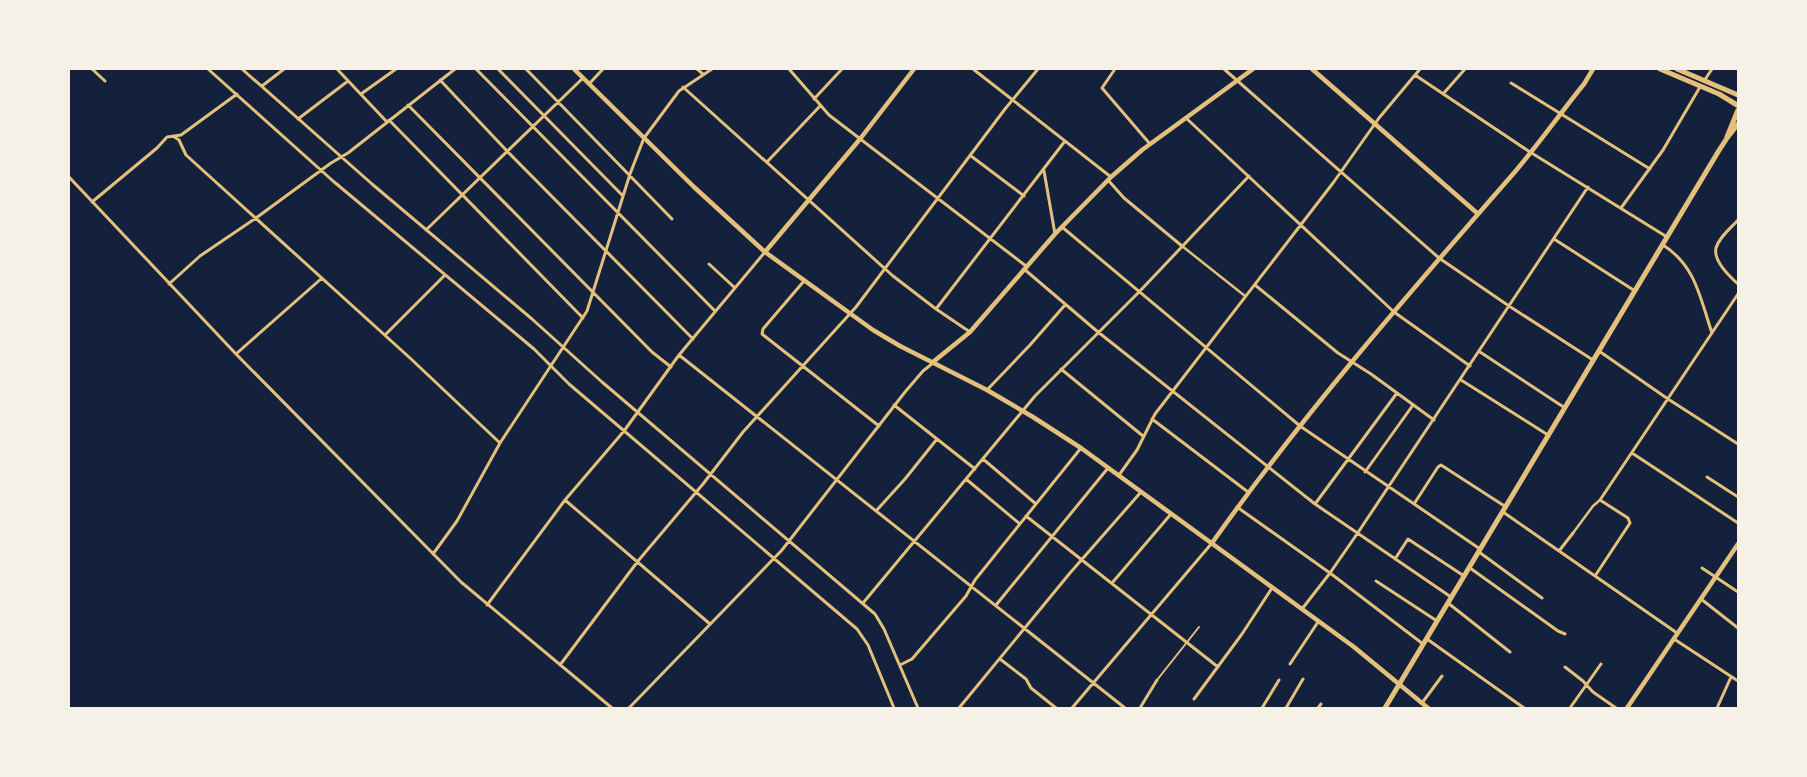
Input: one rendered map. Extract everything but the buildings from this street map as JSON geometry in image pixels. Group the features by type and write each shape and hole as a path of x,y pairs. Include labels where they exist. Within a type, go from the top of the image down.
{"main road":[{"path":"1660,69 1738,95"},
{"path":"1677,69 1738,107 1727,138"},
{"path":"1385,708 1727,138 1738,124"}],"street":[{"path":"92,69 105,81"},
{"path":"208,69 321,170 534,349 624,431 862,634 894,708"},
{"path":"242,69 341,158 863,603 880,621 918,708"},
{"path":"262,86 284,69"},
{"path":"338,69 583,318"},
{"path":"361,94 396,69"},
{"path":"169,284 193,261 321,170 341,158 455,69"},
{"path":"476,69 715,311"},
{"path":"498,69 623,196"},
{"path":"526,69 672,219"},
{"path":"574,69 726,217 765,252 849,314 884,337 1023,410 1080,448 1301,609 1428,708"},
{"path":"589,84 603,69"},
{"path":"697,69 703,74"},
{"path":"433,554 457,521 500,443 583,318 594,294 630,174 644,138 676,95 684,87 712,69"},
{"path":"789,69 820,106 834,119 990,238 1065,305 1267,467 1357,534 1452,597"},
{"path":"814,99 842,69"},
{"path":"487,605 565,500 624,431 679,356 808,199 860,139 914,69"},
{"path":"973,69 1065,141 1109,178 1124,198 1246,297"},
{"path":"560,665 638,561 697,492 756,416 849,314 886,268 1012,100 1038,69"},
{"path":"1116,69 1102,88 1150,144"},
{"path":"1224,69 1439,258 1593,360"},
{"path":"629,708 790,541 894,405 923,371 970,332 1062,226 1109,178 1150,144 1253,69"},
{"path":"1312,69 1477,213"},
{"path":"1118,475 1137,450 1152,419 1341,172 1375,124 1419,69"},
{"path":"1443,94 1465,69"},
{"path":"1072,708 1212,544 1267,467 1439,258 1507,181 1584,84 1593,69"},
{"path":"1621,208 1650,169 1712,69"},
{"path":"1415,75 1530,152 1668,237"},
{"path":"426,230 583,78"},
{"path":"298,119 348,80"},
{"path":"440,80 507,151 693,339"},
{"path":"1511,83 1650,169"},
{"path":"684,87 894,276 936,309 970,332"},
{"path":"92,202 157,148 165,138 181,135 236,94"},
{"path":"408,105 652,352 671,367"},
{"path":"767,162 820,106"},
{"path":"1186,118 1394,312 1470,366"},
{"path":"173,136 178,140 186,155 385,335 500,443"},
{"path":"936,309 1065,141"},
{"path":"971,156 1024,196"},
{"path":"1044,170 1055,234"},
{"path":"863,603 1023,410 1249,176"},
{"path":"69,177 236,354 460,582 612,708"},
{"path":"1301,609 1330,573 1357,534 1480,352 1588,187"},
{"path":"1738,220 1717,246 1717,256 1728,274 1738,284"},
{"path":"1062,226 1300,426 1414,504 1542,598"},
{"path":"1554,239 1635,291"},
{"path":"1663,246 1680,258 1691,272 1712,333"},
{"path":"709,264 734,288"},
{"path":"385,335 445,275"},
{"path":"236,354 322,278"},
{"path":"804,281 761,332 879,426"},
{"path":"1255,285 1338,353 1434,420"},
{"path":"1559,551 1593,506 1600,500 1738,294"},
{"path":"987,390 1065,305"},
{"path":"1599,351 1668,399 1738,444"},
{"path":"1480,352 1565,408"},
{"path":"679,356 1125,708"},
{"path":"1061,369 1143,436"},
{"path":"1461,380 1548,435"},
{"path":"1316,504 1398,394"},
{"path":"894,405 975,469"},
{"path":"1365,472 1413,405"},
{"path":"1152,419 1248,492"},
{"path":"876,511 937,439"},
{"path":"900,665 912,659 966,596 971,586 1080,448"},
{"path":"1632,453 1738,523"},
{"path":"983,459 1036,504"},
{"path":"1414,504 1441,465 1559,551 1677,633"},
{"path":"996,605 1108,468"},
{"path":"1707,477 1738,497"},
{"path":"966,479 1020,524"},
{"path":"959,708 1141,492"},
{"path":"565,500 710,624"},
{"path":"1596,576 1629,526 1630,521 1600,500"},
{"path":"1237,507 1330,573 1423,644"},
{"path":"1112,583 1171,514"},
{"path":"1026,516 1218,667"},
{"path":"1395,559 1408,539 1464,577"},
{"path":"1627,708 1738,544"},
{"path":"1470,568 1542,620 1565,634"},
{"path":"1702,568 1738,592"},
{"path":"1376,581 1437,621"},
{"path":"1194,699 1272,588"},
{"path":"1701,599 1738,628"},
{"path":"1448,603 1510,652"},
{"path":"1290,664 1318,622"},
{"path":"1673,638 1738,681"},
{"path":"1427,639 1524,708"},
{"path":"1000,659 1026,679 1031,688 1056,708"},
{"path":"1570,708 1601,664"},
{"path":"1565,667 1616,708"},
{"path":"1422,704 1442,676"},
{"path":"1718,708 1731,677"},
{"path":"1286,708 1303,679"},
{"path":"1140,708 1157,680"},
{"path":"1262,708 1279,680"},
{"path":"1318,708 1321,704"}],"lane":[{"path":"1157,680 1200,627"}]}
